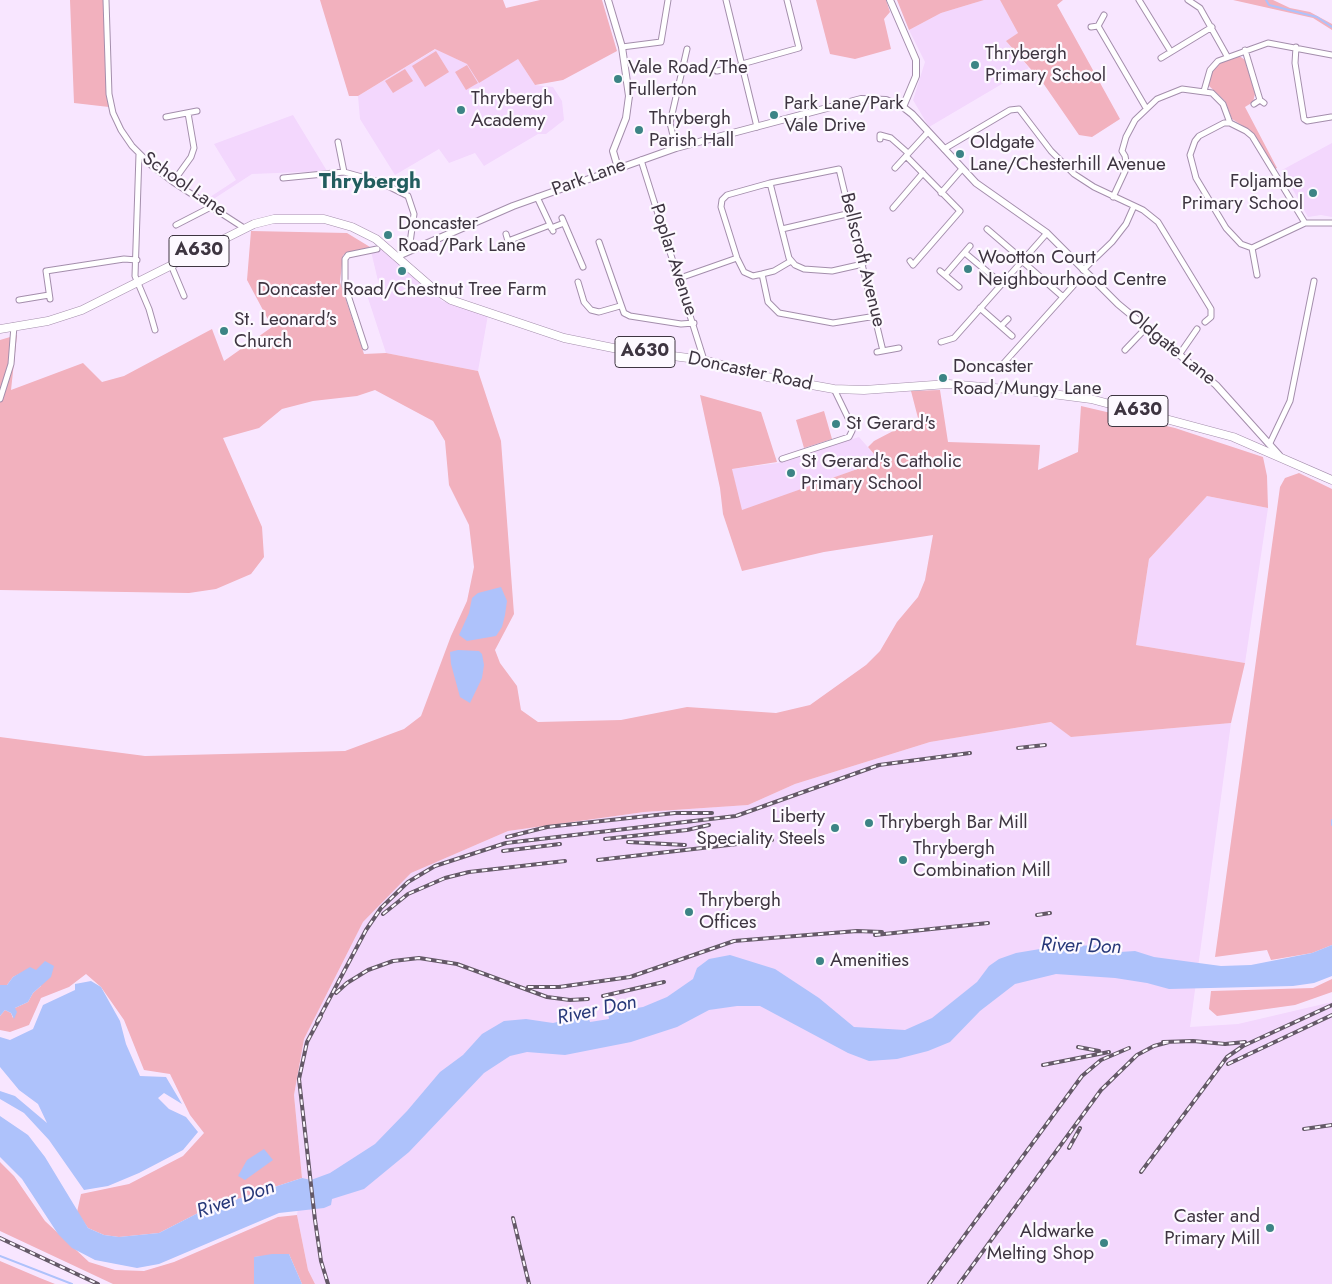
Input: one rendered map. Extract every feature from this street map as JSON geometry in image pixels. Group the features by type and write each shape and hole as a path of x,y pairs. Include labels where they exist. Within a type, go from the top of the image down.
{"main road":[{"name":"Doncaster Road","path":"0,329 48,321 102,301 137,281 244,228 274,219 331,221 362,231 398,256 441,295 463,305 581,342 704,360 767,377 834,389 864,390 933,385 987,386 1091,399 1233,436 1332,480"}],"street":[{"name":"School Lane","path":"106,0 110,94 113,113 121,130 139,154 173,182 244,228"},
{"path":"608,0 622,47 629,103 626,118 614,152 618,168"},
{"path":"622,47 661,42 668,0"},
{"path":"726,0 757,127"},
{"path":"717,72 799,48 788,0"},
{"path":"890,0 916,60 916,76 903,107"},
{"path":"1139,0 1171,52"},
{"path":"1188,0 1200,8 1227,56"},
{"path":"1098,26 1104,15"},
{"path":"1092,27 1098,26"},
{"path":"1098,26 1146,108"},
{"path":"1161,58 1212,27"},
{"path":"1204,91 1213,64 1227,56 1268,43 1332,55"},
{"path":"1296,47 1295,63 1304,120 1331,118"},
{"path":"676,148 670,123 687,49"},
{"path":"1245,50 1262,102 1254,104"},
{"path":"1113,197 1127,167 1125,156 1122,152 1126,137 1146,108 1158,99 1182,89 1204,91 1212,93 1223,104 1230,123 1252,136 1305,223"},
{"name":"Park Lane","path":"398,256 537,197 676,148 861,99 886,100 903,107"},
{"name":"Oldgate Lane","path":"903,107 962,169 991,194 1047,233 1118,304 1227,395 1270,443 1278,455"},
{"path":"944,149 1010,110 1019,109 1060,162 1087,183 1150,215 1164,229 1211,309 1211,317 1205,322"},
{"path":"166,117 197,111"},
{"path":"173,182 191,157 194,148 188,113"},
{"path":"1230,123 1216,126 1199,136 1192,147 1191,163 1196,178 1226,228 1241,244 1252,248 1305,223 1332,223"},
{"path":"894,168 928,132"},
{"path":"880,139 880,135 891,138 941,194 960,211 913,265 910,261"},
{"path":"338,142 344,172"},
{"path":"139,154 137,281 149,309 155,330"},
{"name":"Poplar Avenue","path":"641,160 680,278 704,360"},
{"name":"Bellscroft Avenue","path":"770,183 839,169 876,316 880,352 899,348"},
{"path":"941,194 962,169"},
{"path":"283,178 344,172 380,182 408,196 414,214 410,250"},
{"path":"893,208 923,173"},
{"path":"791,261 774,271 762,274 748,275 740,268 721,207 722,200 727,195 770,183 791,261 804,269 826,271 863,264"},
{"path":"537,197 551,228"},
{"path":"1083,270 1117,237 1134,206"},
{"path":"176,224 211,207"},
{"path":"782,229 851,213"},
{"path":"508,240 551,228 563,220 583,267"},
{"path":"988,229 1063,298"},
{"path":"941,342 954,338 1047,233"},
{"path":"506,234 508,240 506,247"},
{"path":"599,242 624,313 630,316 686,325 694,323"},
{"path":"945,275 970,246"},
{"path":"1252,248 1257,275"},
{"path":"365,347 345,286 346,259 348,255 377,249"},
{"path":"964,253 1002,284"},
{"path":"680,278 737,258"},
{"path":"18,300 49,297 46,271 124,260 137,260"},
{"path":"171,265 184,296"},
{"path":"940,271 959,287"},
{"path":"762,274 768,302 779,313 840,323 876,316"},
{"path":"1270,443 1290,402 1314,281"},
{"path":"578,282 584,302 591,310 599,312 620,306"},
{"path":"1003,364 1073,286"},
{"path":"980,308 1012,336"},
{"path":"1001,326 1008,319"},
{"path":"0,399 10,364 14,326"},
{"path":"1125,350 1146,328"},
{"path":"1179,354 1197,329"},
{"path":"782,459 849,437 852,431 851,424 834,389"}],"shaded area":[{"path":"70,0 103,0 109,107 74,103"},
{"path":"320,0 503,0 506,8 540,0 602,0 617,51 563,80 535,85 518,59 479,83 467,64 435,49 358,96 349,96"},
{"path":"816,0 886,0 890,12 884,19 891,49 855,59 830,54"},
{"path":"897,0 984,0 941,13 909,30"},
{"name":"Thrybergh Primary School","path":"984,0 1000,0 1018,33 1006,41 1029,68 929,127 913,100 925,62 909,30 941,13"},
{"path":"1000,0 1063,0 1057,5 1120,119 1092,137 1079,135 1043,83 1006,41 1018,33"},
{"path":"1233,0 1273,0 1290,8 1310,12 1332,24 1332,30 1313,18"},
{"name":"Thrybergh Academy","path":"436,49 467,64 518,59 535,85 553,87 562,101 564,120 546,134 538,134 484,166 475,153 449,163 439,149 395,175 360,119 358,96"},
{"path":"436,51 449,72 425,87 412,66"},
{"path":"1238,55 1245,60 1255,94 1253,102 1245,107 1277,168 1275,169 1251,131 1232,119 1225,101 1208,85 1211,72 1221,61"},
{"path":"467,65 478,83 466,90 455,72"},
{"path":"405,69 413,81 393,93 385,81"},
{"path":"293,115 327,171 252,174 212,200 210,197 236,180 214,144"},
{"name":"Foljambe Primary School","path":"1332,143 1332,217 1321,215 1308,217 1282,170"},
{"path":"251,231 347,233 370,247 343,255 340,282 364,354 386,353 478,371 501,441 514,614 495,650 500,663 517,686 521,710 538,722 621,720 687,707 776,713 810,705 866,665 880,651 897,622 918,597 925,580 933,535 824,552 742,571 723,514 720,488 700,395 761,412 777,462 732,469 742,510 880,461 868,447 874,441 918,418 911,391 940,390 948,442 1040,445 1038,470 1078,452 1081,406 1175,428 1263,457 1267,476 1268,508 1207,496 1149,559 1136,645 1245,663 1231,723 1071,737 1051,722 930,742 795,784 748,805 644,812 508,831 411,873 363,922 304,1039 294,1095 302,1178 204,1210 159,1233 119,1237 104,1235 88,1228 77,1212 81,1194 129,1184 183,1156 204,1133 190,1115 170,1074 144,1070 124,1020 101,987 86,974 69,987 41,998 29,1025 10,1032 0,1030 0,1016 5,1010 11,1013 13,1018 15,1008 28,1002 33,993 41,986 36,970 21,973 13,977 7,985 0,985 0,737 145,756 345,751 404,729 421,716 451,636 467,601 474,567 469,525 449,485 445,441 433,421 375,390 357,396 313,401 282,409 259,428 223,438 262,527 264,557 251,574 216,589 189,593 0,590 0,340 17,335 11,390 83,363 102,382 124,376 212,329 224,361 272,327 247,280"},
{"path":"370,247 383,250 399,262 442,301 488,315 478,371 386,353 366,292 379,285"},
{"path":"824,411 832,439 804,448 796,420"},
{"name":"St Gerard's Catholic Primary School","path":"859,437 880,461 741,511 732,469 778,463"},
{"path":"1299,473 1332,489 1332,945 1312,953 1271,960 1267,950 1215,957 1280,487 1285,478"},
{"path":"1207,496 1268,508 1245,663 1136,645 1149,559"},
{"path":"1052,722 1071,737 1231,723 1190,1027 1238,1024 1332,1002 1332,1284 315,1284 308,1270 297,1215 302,1178 294,1095 304,1039 363,922 411,873 508,831 644,812 748,805 795,784 930,742"},
{"path":"1332,979 1332,992 1295,1005 1217,1016 1209,1009 1211,991 1313,988"},
{"path":"0,1162 14,1176 45,1221 89,1262 115,1270 144,1271 174,1262 278,1217 297,1215 308,1270 315,1284 302,1284 289,1254 254,1257 254,1284 113,1284 0,1231"},
{"path":"0,1261 40,1278 55,1284 0,1284"}],"water":[{"path":"501,587 507,601 502,627 496,636 467,641 459,635 469,613 472,598 478,593"},
{"path":"458,650 479,651 482,654 484,665 482,678 470,703 460,697 451,664 450,652"},
{"name":"River Don","path":"1098,945 1120,952 1135,951 1154,957 1221,966 1251,965 1312,953 1332,945 1332,976 1314,983 1293,986 1169,989 1115,978 1056,974 1015,984 980,1011 950,1042 928,1051 897,1059 869,1061 848,1053 760,1006 737,1006 709,1010 677,1027 631,1042 565,1055 527,1052 510,1056 484,1073 409,1152 364,1189 332,1199 331,1205 324,1208 279,1213 159,1264 137,1268 95,1260 72,1248 58,1234 22,1179 0,1157 0,1116 28,1135 45,1157 88,1228 104,1235 119,1237 159,1233 204,1210 302,1178 311,1180 330,1173 375,1144 407,1111 440,1072 463,1055 482,1034 504,1021 526,1019 553,1023 588,1015 590,1022 609,1019 608,1013 643,1007 667,997 693,979 697,968 709,959 730,955 775,969 819,998 854,1027 905,1030 932,1018 977,982 989,966 999,959 1016,953 1052,947"},
{"path":"45,961 54,966 51,977 33,993 28,1002 15,1008 17,1012 14,1019 11,1013 5,1010 0,1016 0,985 7,985 13,977 30,967 36,970"},
{"path":"91,981 101,987 120,1021 126,1044 140,1076 166,1077 182,1104 164,1093 158,1098 169,1109 186,1117 198,1132 183,1150 139,1173 108,1186 84,1190 49,1140 24,1113 0,1099 0,1091 15,1096 47,1123 38,1104 19,1090 0,1067 0,1037 10,1040 33,1029 43,1005 75,990 75,984"},
{"path":"264,1149 273,1160 245,1180 238,1176 247,1160"},
{"path":"289,1254 302,1284 254,1284 254,1257"}],"waterway":[{"path":"1266,0 1269,5 1317,17 1332,27"},
{"path":"1332,820 1332,825"},
{"path":"0,1256 72,1284"}],"railway":[{"path":"1018,748 1045,745"},
{"path":"317,1022 366,930 381,908 408,882 435,866 506,843 736,816 879,765 970,753"},
{"path":"507,837 547,827 675,813 712,813"},
{"path":"605,839 687,830 709,825"},
{"path":"598,860 772,840"},
{"path":"628,842 685,845"},
{"path":"503,851 560,844"},
{"path":"383,914 408,894 445,878 469,872 565,861"},
{"path":"1037,915 1050,913"},
{"path":"875,935 988,923"},
{"path":"528,987 559,987 630,977 734,941 857,931 882,932"},
{"path":"336,993 347,983 368,970 393,961 419,958 457,964 547,997 570,1000 588,999"},
{"path":"603,996 664,982"},
{"path":"1141,1172 1227,1057 1243,1046 1332,1005"},
{"path":"1228,1064 1332,1015"},
{"path":"321,1016 307,1042 299,1079 315,1220 321,1261 328,1284"},
{"path":"1163,1042 1193,1041 1225,1044 1245,1042"},
{"path":"959,1284 1101,1090 1137,1055 1154,1046 1169,1042"},
{"path":"1078,1047 1099,1051"},
{"path":"929,1284 1082,1076 1101,1060 1129,1048"},
{"path":"1043,1065 1109,1052"},
{"path":"1304,1129 1332,1125"},
{"path":"1069,1148 1080,1128"},
{"path":"513,1218 529,1284"},
{"path":"0,1238 98,1284"}],"place":[{"name":"Thrybergh Primary School","path":"975,65"},
{"name":"Vale Road/The Fullerton","path":"618,79"},
{"name":"Thrybergh Academy","path":"461,110"},
{"name":"Park Lane/Park Vale Drive","path":"774,115"},
{"name":"Thrybergh Parish Hall","path":"639,130"},
{"name":"Oldgate Lane/Chesterhill Avenue","path":"960,154"},
{"name":"Foljambe Primary School","path":"1313,193"},
{"name":"Doncaster Road/Park Lane","path":"388,235"},
{"name":"Wootton Court Neighbourhood Centre","path":"968,269"},
{"name":"Doncaster Road/Chestnut Tree Farm","path":"402,271"},
{"name":"St. Leonard's Church","path":"224,331"},
{"name":"Doncaster Road/Mungy Lane","path":"943,378"},
{"name":"St Gerard's","path":"836,424"},
{"name":"St Gerard's Catholic Primary School","path":"791,473"},
{"name":"Thrybergh Bar Mill","path":"869,823"},
{"name":"Liberty Speciality Steels","path":"835,828"},
{"name":"Thrybergh Combination Mill","path":"903,860"},
{"name":"Thrybergh Offices","path":"689,912"},
{"name":"Amenities","path":"820,961"},
{"name":"Caster and Primary Mill","path":"1270,1228"},
{"name":"Aldwarke Melting Shop","path":"1104,1243"}],"district":[{"name":"Thrybergh","path":"370,183"}]}
